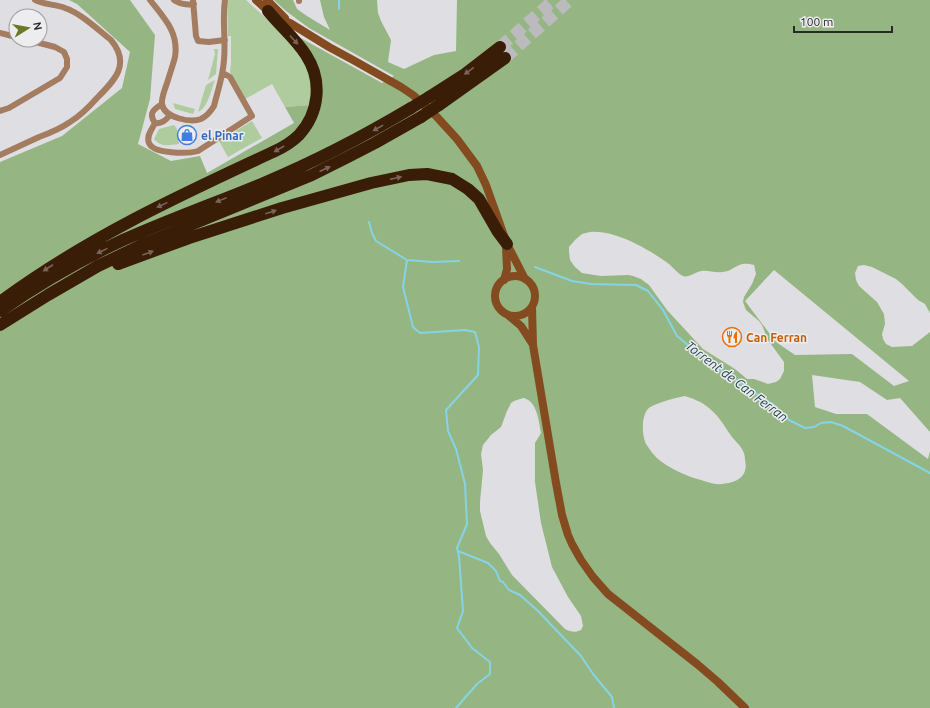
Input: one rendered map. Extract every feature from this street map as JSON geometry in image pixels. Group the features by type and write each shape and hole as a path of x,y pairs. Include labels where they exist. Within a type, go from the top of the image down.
{"highway":[{"path":"0,302 44,271 102,236 154,209 273,152 288,144 298,135 308,122 316,102 317,86 314,70 307,56 298,44 279,25 268,6"},
{"path":"0,311 65,270 108,248 142,232 265,182 353,142 502,53 439,105 355,154 312,175 144,244 98,266 0,325"},
{"path":"84,274 100,270 188,238 282,208 371,183 409,175 427,174 452,179 468,189 479,199 506,244"}],"main road":[{"path":"256,0 268,6 277,18 290,23 412,95 436,116 454,135 477,166 486,185 506,244 525,279"},
{"path":"504,280 507,269 506,244"},
{"path":"533,345 521,326 499,308 496,300 496,289 500,283 508,277 515,276 525,279 530,282 535,293 535,300 532,307 533,345 562,515 568,535 578,555 593,577 608,594 718,682 744,708"},
{"path":"509,315 518,316 532,307"}],"street":[{"path":"0,155 59,129 81,114 104,92 116,77 119,70 119,52 111,40 72,11 63,7 35,0"},
{"path":"150,0 171,27 176,43 175,58 162,104 165,111 170,115 194,120 201,119 207,115 214,106 223,72 225,40 222,0"},
{"path":"174,0 177,3 190,4 194,2 196,36 198,41 209,42 225,40"},
{"path":"224,16 225,0"},
{"path":"0,111 9,108 60,78 67,67 67,59 64,52 48,45"},
{"path":"155,122 149,135 149,143 151,146 157,150 187,153 198,151 252,116 230,77 223,72"},
{"path":"155,122 152,117 152,112 162,104"},
{"path":"155,122 162,123 170,115"}],"green space":[{"path":"69,0 130,0 155,35 150,99 138,144 171,161 200,156 207,173 294,123 285,107 311,105 292,145 319,98 297,36 382,83 394,76 309,28 274,0 293,0 297,9 330,30 324,17 320,0 377,0 378,13 391,40 388,62 404,69 434,55 456,51 457,0 930,0 930,313 925,304 918,300 896,279 872,267 864,265 858,266 855,273 859,286 877,302 884,314 885,324 882,334 886,344 892,347 912,346 930,332 930,432 900,398 887,400 860,382 812,375 815,407 836,414 867,414 928,459 930,451 930,708 0,708 0,162 62,136 122,88 130,52 77,4","holes":["600,232 621,237 651,252 683,276 690,276 701,271 727,271 743,264 754,265 756,274 743,302 746,310 762,325 768,340 784,362 784,371 780,379 776,382 768,384 754,379 747,379 735,369 703,349 667,310 649,285 641,279 628,275 601,276 582,273 570,260 569,251 569,247 582,234","774,270 909,381 894,386 852,354 795,355 776,342 745,301","685,396 704,404 713,411 743,450 746,466 743,475 732,482 716,484 676,471 659,460 646,444 643,421 644,416 650,407 665,401","523,398 528,400 534,407 538,418 541,433 535,443 535,482 541,523 552,567 568,597 581,616 583,626 581,630 577,632 565,629 512,575 486,536 480,511 483,470 481,454 483,445 491,435 501,427 507,411 511,403"]},
{"path":"227,0 246,0 293,43 308,66 312,82 311,105 285,107 272,84 245,99 230,72 231,36 228,36"},
{"path":"214,49 218,49 216,74 208,80 215,54"},
{"path":"215,80 207,103 198,112 206,85"},
{"path":"173,103 195,109 193,114 175,109"},
{"path":"252,121 262,138 228,157 219,141"},
{"path":"174,125 177,129 179,144 163,145 154,139 159,129"}],"waterway":[{"name":"Torrent de Can Ferran","path":"339,0 339,9"},
{"name":"Torrent de Can Ferran","path":"369,222 376,241 407,260 403,287 413,327 420,333 465,330 475,332 479,347 478,375 446,410 448,431 456,449 465,484 467,524 457,548 459,556 463,611 457,628 472,648 490,662 490,674 477,684 456,708"},
{"path":"407,260 433,262 459,261"},
{"name":"Torrent de Can Ferran","path":"535,267 572,281 591,284 636,285 648,291 663,310 677,336 707,361 775,406 789,420 805,428 814,427 821,423 831,422 843,426 930,473"},
{"path":"458,551 488,563 496,571 500,581 503,582 509,590 520,595 538,611 581,656 593,674 612,697 614,708"}],"tunnel":[{"path":"500,47 554,0"},
{"path":"505,58 570,0"}],"place":[{"name":"el Pinar","path":"187,135"},
{"name":"Can Ferran","path":"732,337"}]}
